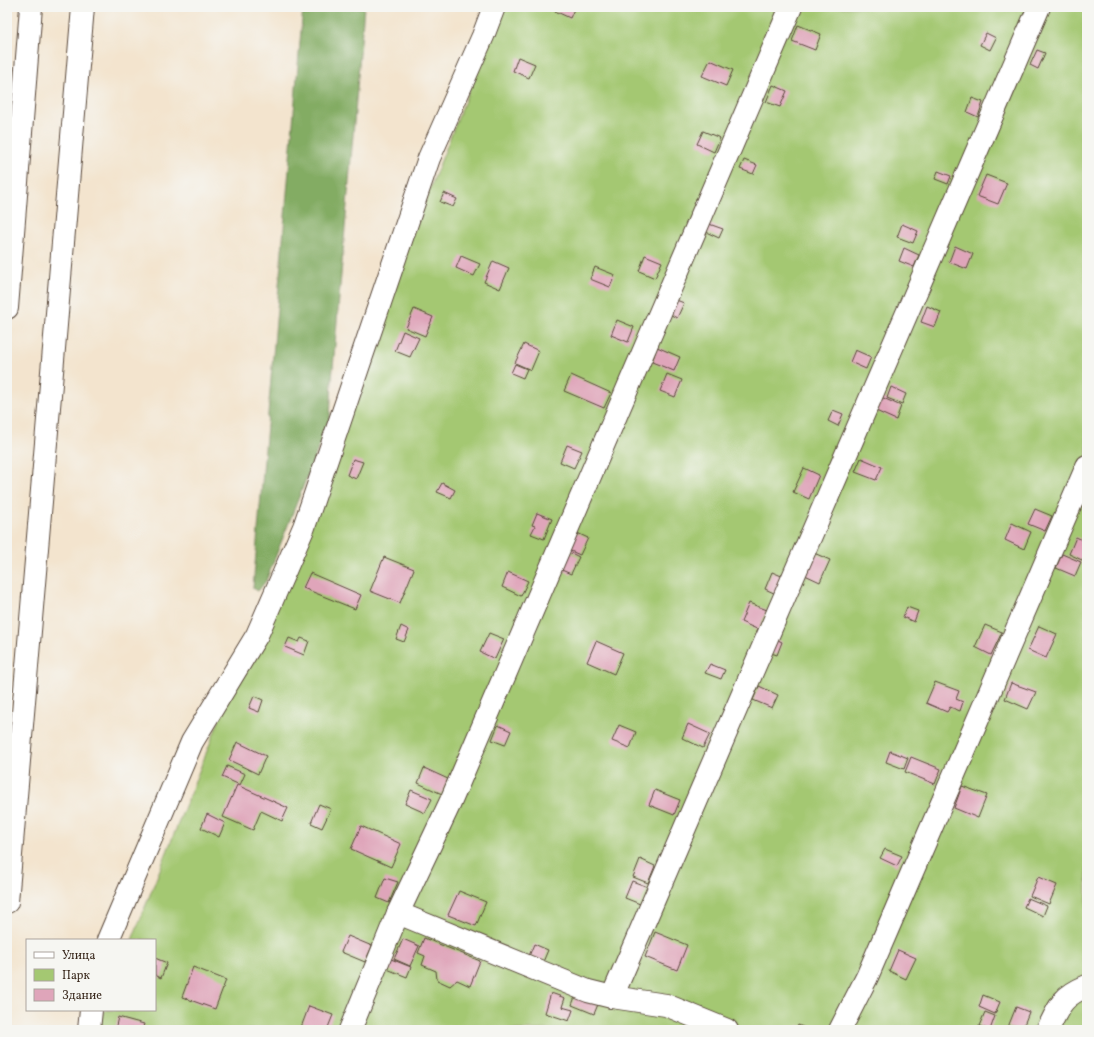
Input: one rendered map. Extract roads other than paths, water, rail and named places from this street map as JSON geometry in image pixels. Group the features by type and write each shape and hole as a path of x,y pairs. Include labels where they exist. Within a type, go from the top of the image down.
{"main road":[{"path":"7,308 31,7"},
{"path":"7,902 83,7"},
{"path":"108,939 192,742 257,636 304,527 430,158 494,7"},
{"path":"350,1030 398,913 450,803 791,7"},
{"path":"612,997 1039,7"},
{"path":"840,1030 867,978 1087,466"},
{"path":"398,913 588,991 612,997 666,1005 727,1030"},
{"path":"1050,1030 1049,1027 1059,1004 1073,992 1087,986"},
{"path":"89,1030 91,1011"}]}
